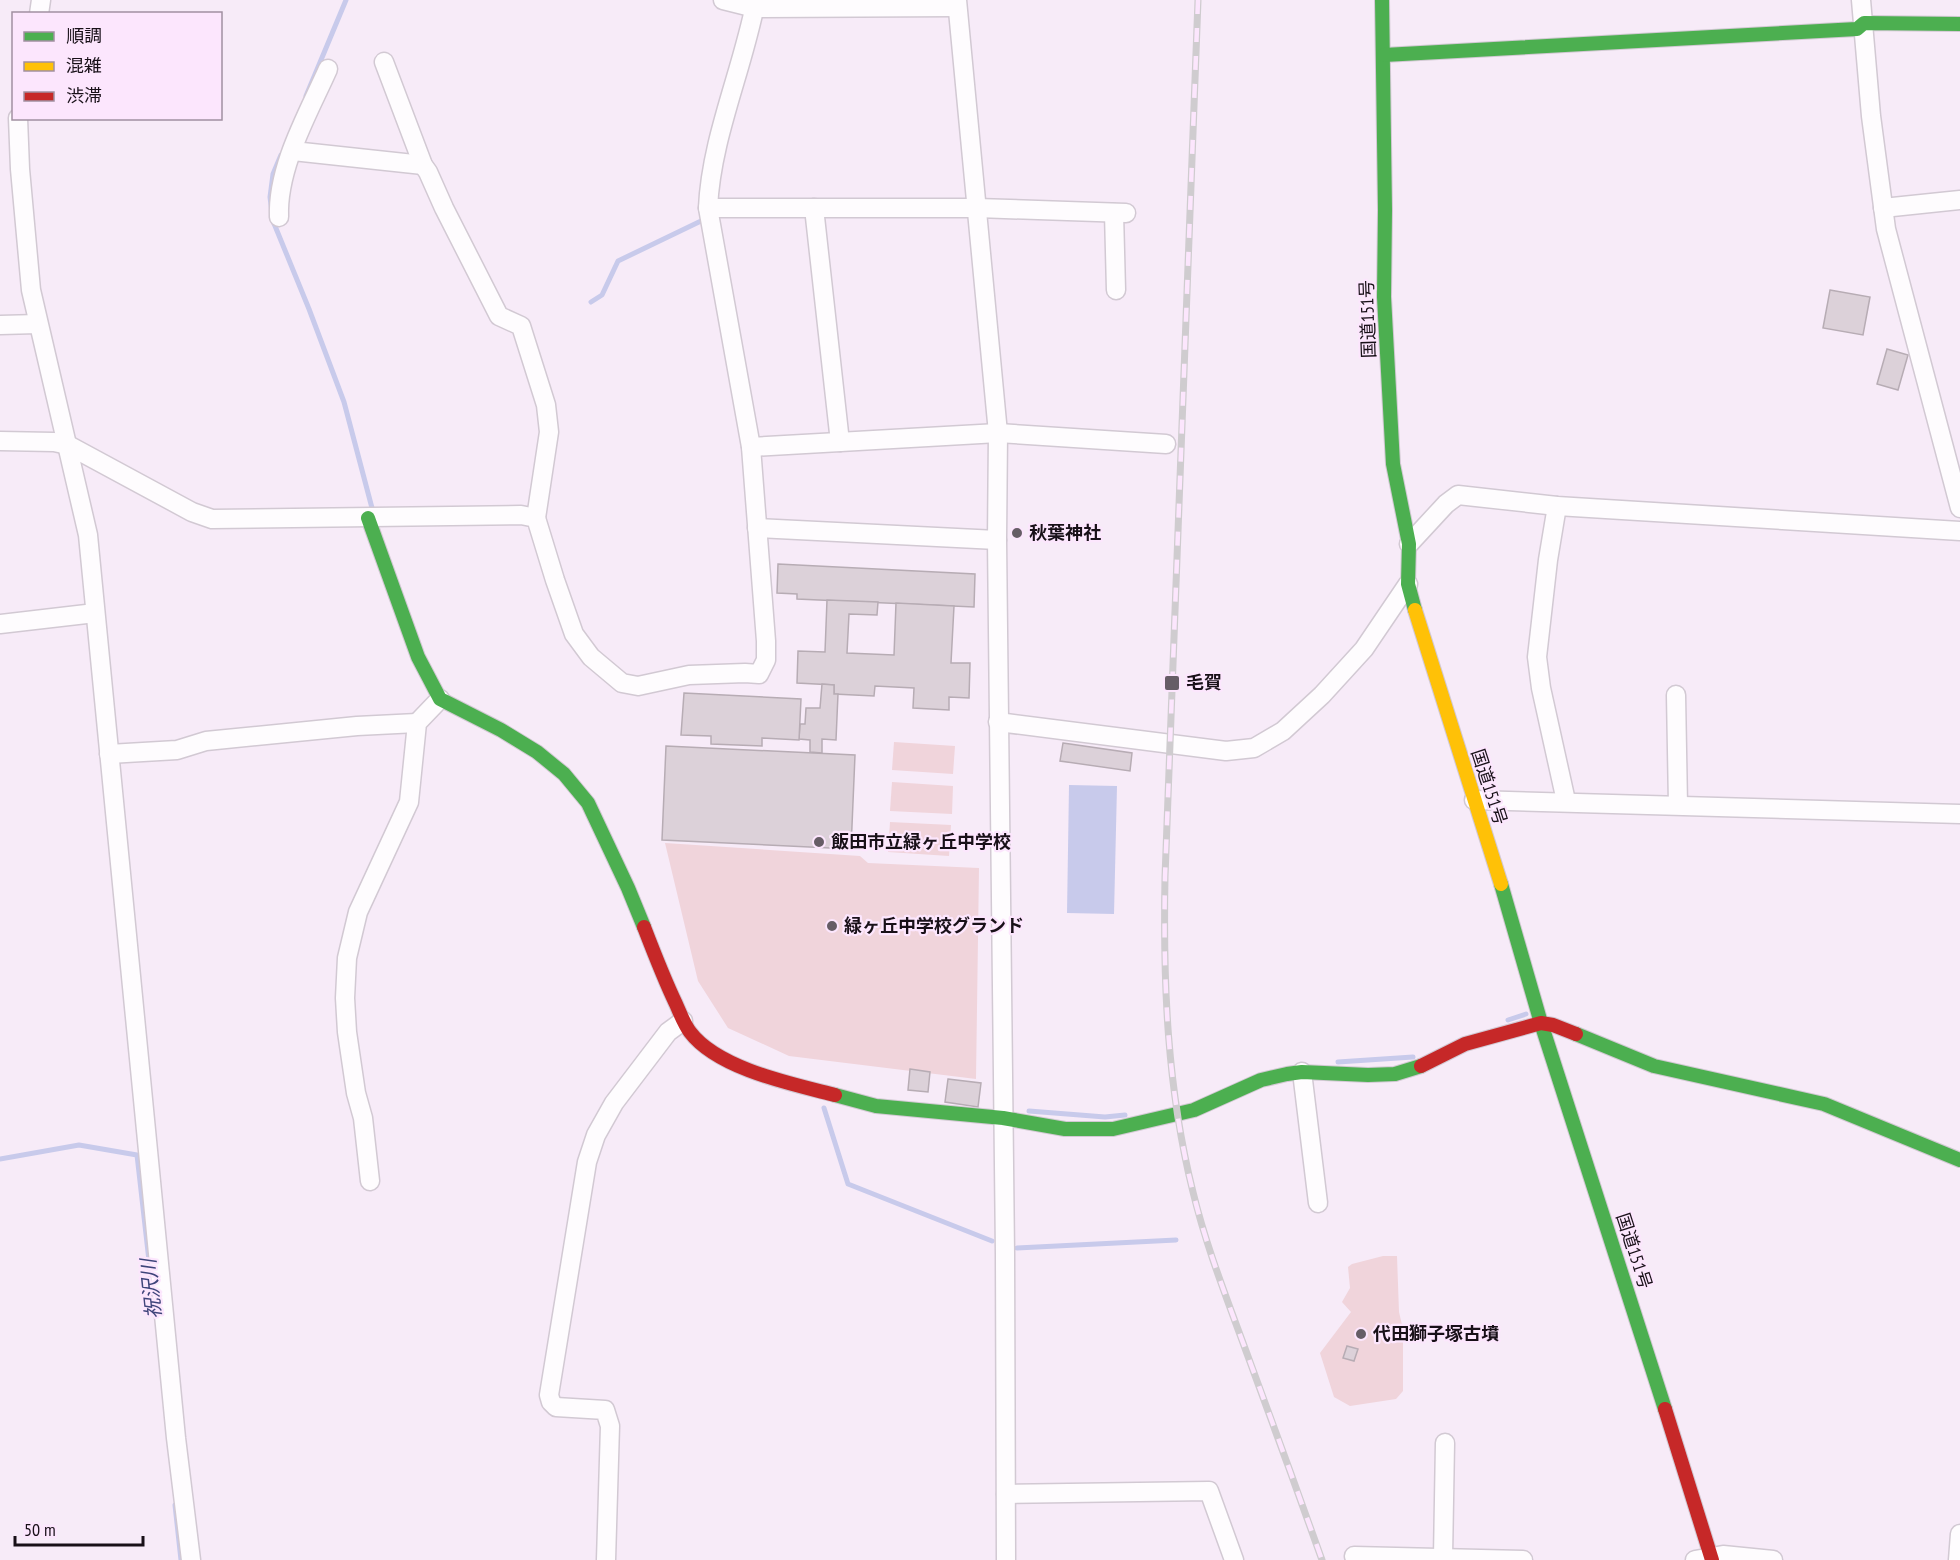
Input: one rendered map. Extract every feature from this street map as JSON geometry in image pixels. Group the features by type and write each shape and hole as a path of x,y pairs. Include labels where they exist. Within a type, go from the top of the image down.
{"main road":[{"name":"国道151号","path":"1382,0 1384,297 1393,465 1409,544 1408,584 1511,914 1541,1023 1635,1312 1706,1559"},
{"path":"1384,55 1857,29 1864,23 1960,24"},
{"path":"368,518 418,657 440,699 501,730 537,752 564,774 588,803 628,888 667,985 688,1030 699,1043 733,1063 772,1079 876,1106 1003,1118 1065,1129 1113,1129 1194,1110 1261,1080 1302,1072 1395,1074 1417,1068 1465,1044 1541,1023 1553,1025 1654,1066 1824,1104 1960,1160"}],"street":[{"path":"723,0 755,4 957,4 998,433 998,722 1006,1560"},
{"path":"1861,0 1871,116 1886,229 1960,508"},
{"path":"384,62 423,165 499,316 521,326 528,343 546,405 549,432 536,518 574,634 591,657 622,683 638,686 689,675 759,674 766,660 766,641 751,447 708,208 709,187 755,4"},
{"path":"279,217 283,178 328,69"},
{"path":"18,120 30,282 88,535 190,1560"},
{"path":"293,151 423,165"},
{"path":"1883,208 1960,200"},
{"path":"708,208 977,208 1120,213 1116,290"},
{"path":"814,208 840,442"},
{"path":"0,325 38,324"},
{"path":"751,447 998,433 1166,444"},
{"path":"0,441 54,442 68,445 192,512 212,519 520,516 536,518"},
{"path":"1409,544 1446,504 1458,495 1557,506 1960,531"},
{"path":"1557,506 1537,657 1543,699 1566,801"},
{"path":"757,528 997,540"},
{"path":"998,722 1226,751 1254,748 1283,731 1322,695 1364,649 1408,584"},
{"path":"0,624 95,613"},
{"path":"1676,695 1678,805"},
{"path":"370,1181 363,1118 356,1093 347,1032 345,998 347,958 358,912 409,802 417,723 440,699"},
{"path":"109,754 177,750 206,741 357,726 417,723"},
{"path":"1474,800 1960,814"},
{"path":"606,1560 610,1426 608,1418 605,1410 556,1407 549,1395 587,1162 596,1135 614,1103 668,1032 683,1021"},
{"path":"1302,1072 1318,1203"},
{"path":"1443,1557 1445,1443"},
{"path":"1006,1494 1209,1491 1234,1560"},
{"path":"1958,1560 1960,1534"},
{"path":"1706,1559 1723,1555 1773,1560"},
{"path":"1354,1556 1523,1560"}],"shaded area":[{"path":"894,742 955,746 953,774 892,770"},
{"path":"892,782 953,786 952,814 890,811"},
{"path":"890,822 951,825 949,856 888,852"},
{"name":"緑ヶ丘中学校グランド","path":"665,843 860,856 868,863 979,868 976,1079 789,1056 728,1028 698,981"},
{"path":"1383,1256 1397,1256 1399,1312 1403,1329 1403,1391 1396,1399 1350,1406 1334,1397 1320,1353 1351,1312 1342,1302 1350,1288 1348,1267"}],"water":[{"path":"1069,785 1117,786 1114,914 1067,913"}],"building":[{"path":"1830,290 1870,297 1863,335 1823,328"},
{"path":"1887,349 1908,355 1898,390 1877,384"},
{"path":"778,564 975,574 974,607 797,599 797,594 777,593"},
{"path":"827,600 878,602 877,615 849,614 847,653 894,655 896,603 954,606 951,663 970,663 969,698 949,697 949,710 913,708 914,688 875,686 874,696 834,694 834,685 797,683 798,651 825,652"},
{"path":"822,684 834,685 834,694 838,694 836,740 822,739 822,753 810,752 810,740 799,739 800,724 805,724 806,708 820,708"},
{"path":"684,693 801,699 799,740 762,738 762,746 711,744 711,736 681,735"},
{"path":"1063,743 1132,753 1130,771 1060,761"},
{"path":"666,746 855,755 851,849 662,840"},
{"path":"910,1069 930,1072 928,1092 908,1090"},
{"path":"948,1079 981,1083 978,1107 945,1102"},
{"path":"1347,1346 1358,1349 1354,1361 1343,1358"}],"waterway":[{"path":"306,96 346,0"},
{"path":"281,155 273,174 270,197 273,221 344,402 372,508"},
{"path":"591,302 602,295 618,261 701,221"},
{"path":"1508,1020 1526,1014"},
{"path":"1338,1062 1413,1057"},
{"path":"824,1108 848,1184 992,1241"},
{"path":"1029,1111 1105,1117 1125,1115"},
{"name":"祝沢川","path":"0,1159 79,1145 137,1155 153,1296"},
{"path":"1017,1248 1176,1240"},
{"name":"祝沢川","path":"175,1505 181,1560"}],"railway":[{"path":"1198,0 1165,877 1168,1035 1184,1153 1204,1232 1322,1560"}],"traffic: fast":[{"path":"1382,0 1384,297 1393,464 1409,544 1408,584 1415,610"},
{"path":"1384,55 1857,29 1864,23 1960,24"},
{"path":"368,518 418,657 440,699 501,730 537,752 564,774 588,803 644,927"},
{"path":"1501,884 1541,1023 1665,1409"},
{"path":"1576,1034 1654,1066 1824,1104 1960,1160"},
{"path":"835,1095 876,1106 1003,1118 1065,1129 1113,1129 1194,1110 1261,1080 1287,1074 1302,1072 1395,1074 1421,1066"}],"traffic: slow":[{"path":"1415,610 1501,884"}],"traffic: jam":[{"path":"644,927 684,1022 703,1045 718,1056 757,1073 835,1095"},
{"path":"1421,1066 1465,1044 1541,1023 1576,1034"},
{"path":"1665,1409 1712,1560"}],"place":[{"name":"秋葉神社","path":"1017,533"},
{"name":"毛賀","path":"1172,683"},
{"name":"飯田市立緑ヶ丘中学校","path":"819,842"},
{"name":"緑ヶ丘中学校グランド","path":"832,926"},
{"name":"代田獅子塚古墳","path":"1361,1334"}]}
